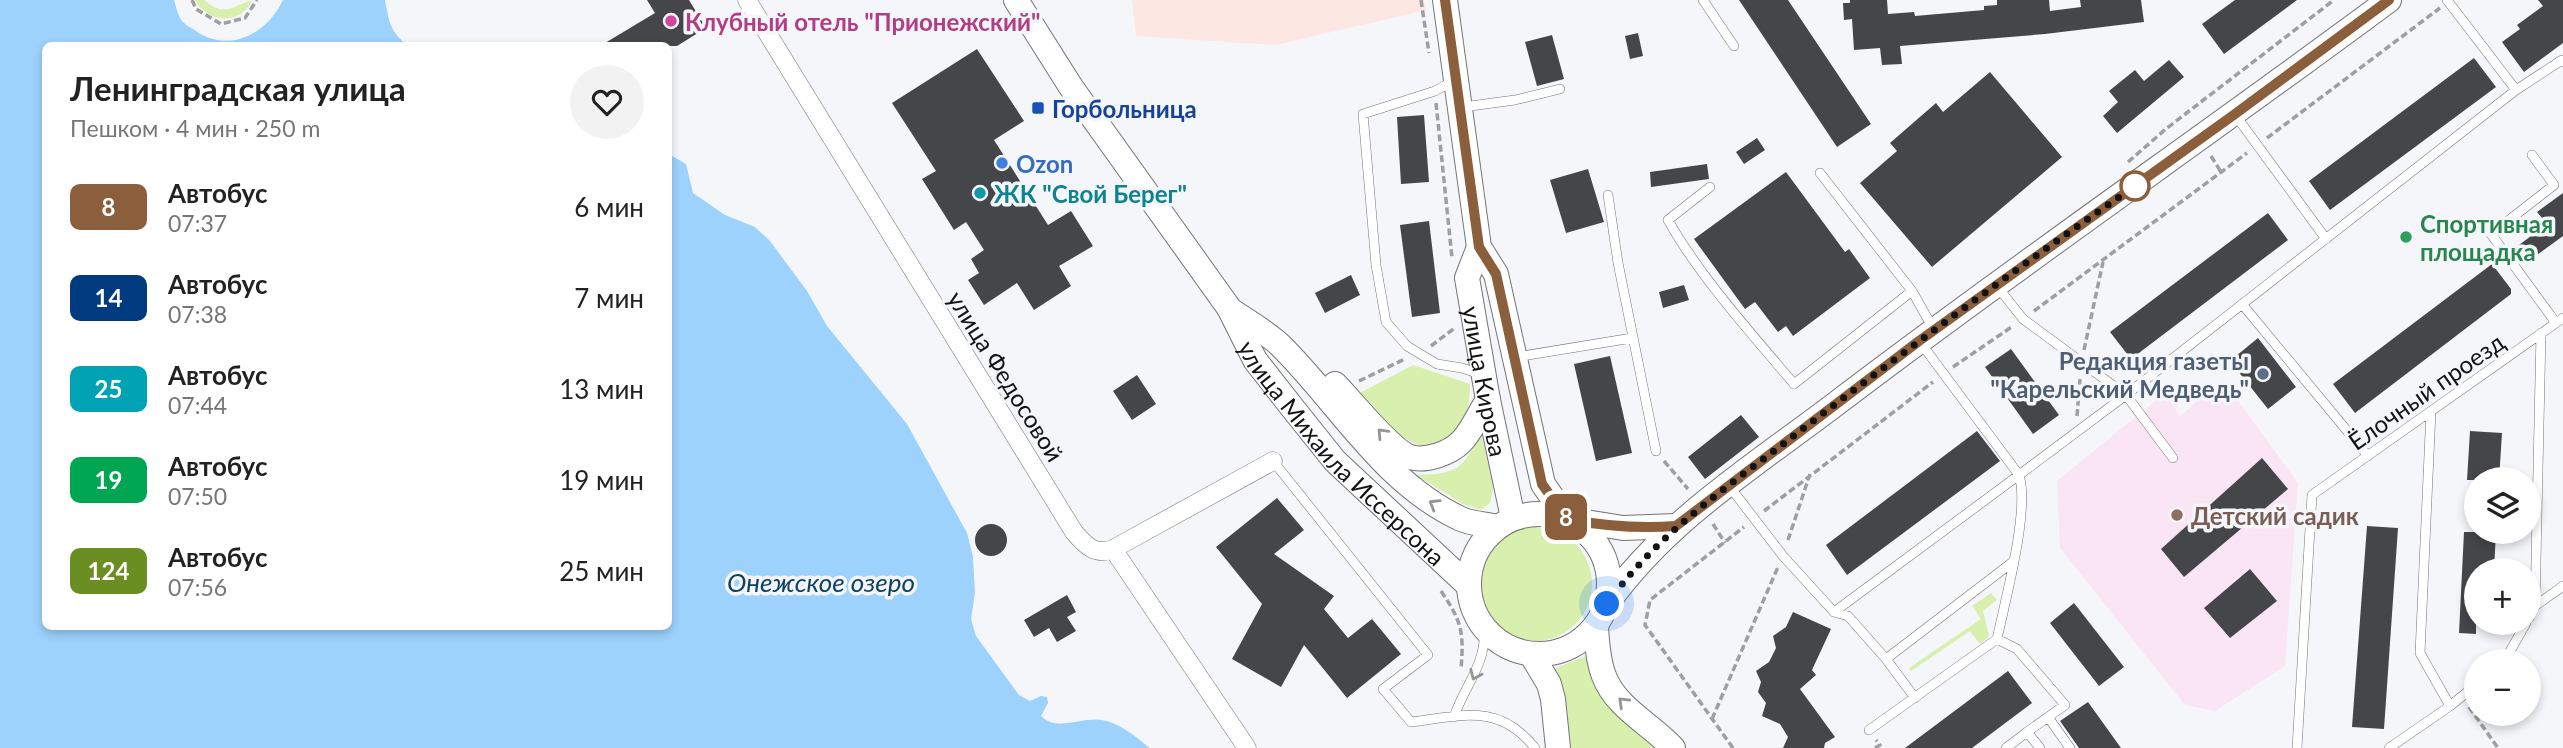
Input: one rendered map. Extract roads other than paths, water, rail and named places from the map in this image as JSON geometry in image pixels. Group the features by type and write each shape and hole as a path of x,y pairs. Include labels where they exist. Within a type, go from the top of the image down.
{"main road":[{"name":"улица Михаила Иссерсона","path":"1016,0 1070,87 1228,308 1255,360 1335,461 1468,585"},
{"name":"улица Кирова","path":"1445,0 1479,247 1496,274 1542,484 1567,519"},
{"path":"1676,526 1623,528 1549,514 1531,514 1505,523 1482,543 1471,563 1468,585 1470,601 1485,629 1505,646 1531,654 1555,653 1578,643 1596,627 1621,584 1676,526 1926,335 1996,285 2071,225 2176,151 2235,114 2389,0"},
{"name":"улица Кирова","path":"1479,247 1468,278 1505,523"},
{"name":"улица Михаила Иссерсона","path":"1228,308 1278,343 1316,383 1368,447 1427,500 1463,520 1505,523"},
{"path":"1278,343 1325,374 1388,440 1410,457 1430,457 1447,452 1462,441 1486,388"},
{"path":"1567,519 1588,533 1603,554 1610,579 1607,604"},
{"path":"1596,627 1599,656 1612,692 1673,748"},
{"path":"1531,654 1549,684 1558,748"}],"street":[{"name":"улица Федосовой","path":"747,0 1074,532 1088,548 1105,552 1113,549"},
{"path":"1247,748 1113,549 1273,461"}],"lane":[{"path":"1703,0 1734,46"},
{"path":"2448,1 2516,90"},
{"path":"1834,611 2126,395 2516,90 2562,60 2563,62"},
{"path":"1457,78 1435,91 1363,114 1376,265 1386,322 1407,346 1437,364 1462,368 1486,388"},
{"path":"1461,107 1515,100 1560,89"},
{"path":"2235,114 2326,239"},
{"path":"2532,155 2554,185 2491,234 2559,320"},
{"path":"1820,173 1912,291 1926,335 1944,374 2020,475 2023,496 2014,561 1997,639 1869,730"},
{"path":"1710,187 1668,220 1687,251 1794,384 1912,291"},
{"path":"1608,195 1632,338 1656,452"},
{"path":"1996,285 2023,319 2126,395 2174,458"},
{"path":"2242,304 2368,456"},
{"name":"Ёлочный проезд","path":"2297,748 2312,495 2559,320"},
{"path":"2536,558 2541,333"},
{"path":"1515,357 1632,338"},
{"path":"2431,411 2420,653 2450,706"},
{"path":"1273,461 1429,655 1383,689 1411,722 1478,714 1493,717 1509,725 1535,748"},
{"path":"1729,485 1783,556 1834,611 1848,616 1886,659 1915,698"},
{"path":"1886,659 2014,561"},
{"path":"2541,602 2563,586"},
{"path":"1454,717 1479,666 1484,649 1485,629"},
{"path":"1997,639 2017,649 2065,705 2006,748"},
{"path":"2389,748 2464,695"},
{"path":"2048,717 2070,748"},
{"path":"2027,732 2040,748"}],"water":[{"name":"Онежское озеро","path":"0,0 174,0 179,16 185,24 209,38 221,41 246,37 257,31 276,12 283,0 385,0 391,26 404,42 42,42 42,630 672,630 672,156 686,164 693,193 725,215 755,227 770,241 807,291 827,326 907,424 967,533 973,557 975,593 971,619 976,636 1019,695 1030,701 1041,696 1047,697 1048,703 1041,716 1047,721 1062,724 1108,721 1150,748 0,748"}],"place":[{"name":"Клубный отель \"Прионежский\"","path":"671,21"},
{"name":"Горбольница","path":"1038,108"},
{"name":"Ozon","path":"1002,163"},
{"name":"ЖК \"Свой Берег\"","path":"980,193"},
{"name":"Спортивная площадка","path":"2406,237"},
{"name":"Редакция газеты \"Карельский Медведь\"","path":"2263,374"},
{"name":"Детский садик","path":"2177,515"}]}
